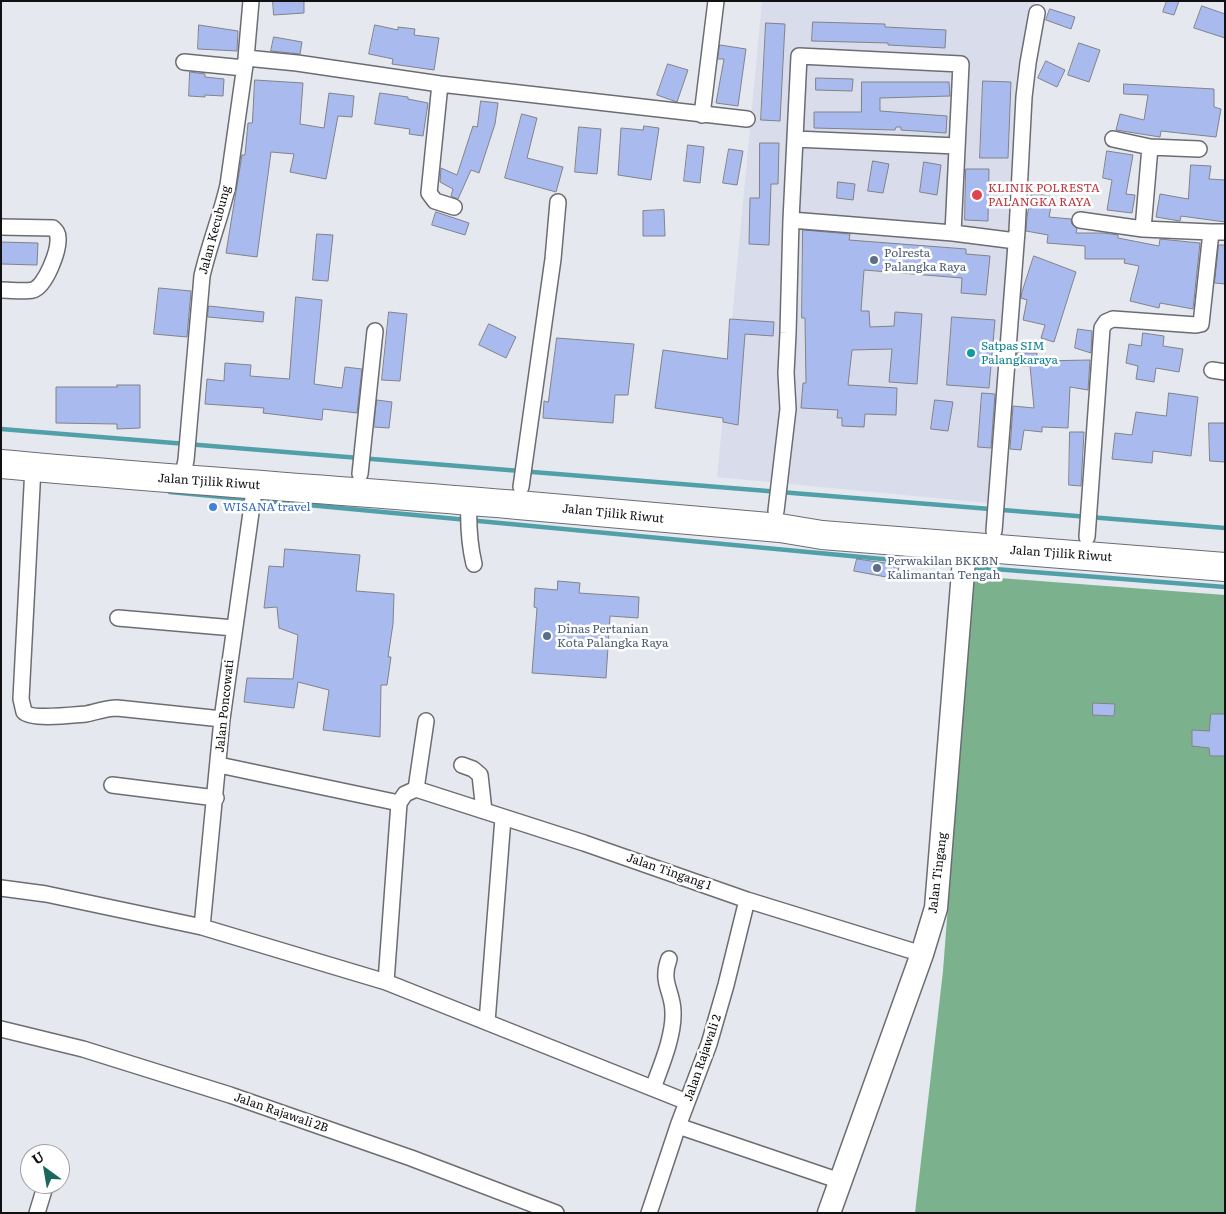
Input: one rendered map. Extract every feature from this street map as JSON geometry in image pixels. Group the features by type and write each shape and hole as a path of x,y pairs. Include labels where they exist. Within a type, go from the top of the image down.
{"highway":[{"name":"Jalan Tjilik Riwut","path":"1,446 157,460 184,470 254,484 469,501 780,517 1225,548"},
{"name":"Jalan Tjilik Riwut","path":"1,464 33,467 360,474 522,486 780,517 822,535 1225,567"}],"main road":[{"name":"Jalan Tingang","path":"829,1213 932,923 938,890 965,547"}],"street":[{"name":"Jalan Kecubung","path":"184,470 202,276 228,185 245,63 251,1"},
{"path":"702,115 716,1"},
{"path":"994,531 1016,241 1024,97 1037,13"},
{"path":"780,517 788,409 786,373 799,56 961,64 953,232"},
{"path":"184,62 297,63 440,84 747,119"},
{"path":"440,84 429,193 434,201 454,207"},
{"path":"795,139 957,146"},
{"path":"1113,139 1150,147 1199,149"},
{"path":"1143,229 1150,147"},
{"path":"522,486 553,260 558,202"},
{"path":"791,220 953,232 1016,241"},
{"path":"1080,220 1143,229 1218,232 1201,324 1113,319 1106,322 1102,328 1087,537"},
{"path":"1,227 53,228 57,232 59,240 48,276 40,286 34,290 1,290"},
{"path":"360,474 375,331"},
{"path":"33,467 21,699 24,712 30,716 40,716 86,714 109,708 117,708 222,719"},
{"name":"Jalan Poncowati","path":"202,928 216,798 222,719 254,484"},
{"path":"469,501 468,528 474,564"},
{"path":"118,618 234,628"},
{"path":"386,982 399,803 405,794 416,789 426,721"},
{"path":"219,765 399,803"},
{"path":"462,765 473,769 480,776 484,811"},
{"path":"112,785 216,798"},
{"name":"Jalan Tingang 1","path":"416,789 584,843 747,900 922,954"},
{"path":"487,1022 503,818"},
{"path":"1,888 46,894 202,928 386,982 688,1102"},
{"name":"Jalan Rajawali 2","path":"650,1213 678,1126 714,1027 747,900"},
{"path":"653,1088 672,1023 673,1012 666,976 666,967 670,959"},
{"name":"Jalan Rajawali 2B","path":"1,1029 83,1049 230,1095 420,1162 556,1213"},
{"path":"678,1126 840,1182"},
{"path":"38,1213 43,1194"}],"shaded area":[{"name":"Polresta Palangka Raya","path":"762,1 1035,1 987,503 717,477"}],"green space":[{"path":"973,576 1225,595 1225,1213 915,1213 943,971"}],"building":[{"path":"273,1 304,1 304,13 274,15"},
{"path":"1167,1 1179,1 1174,15 1163,12"},
{"path":"1202,6 1225,14 1225,38 1194,28"},
{"path":"1050,9 1075,17 1071,29 1046,20"},
{"path":"813,22 885,24 885,27 946,30 945,48 888,45 888,43 812,41"},
{"path":"766,23 785,24 780,121 761,120"},
{"path":"199,25 238,31 237,51 198,49"},
{"path":"375,25 398,30 398,27 415,29 414,35 439,38 434,70 392,64 393,59 369,54"},
{"path":"274,37 302,42 300,54 271,51"},
{"path":"1079,43 1100,50 1089,82 1068,75"},
{"path":"720,45 746,49 738,106 716,103 724,59 718,59"},
{"path":"1046,61 1065,70 1057,87 1038,78"},
{"path":"668,64 688,70 677,102 657,95"},
{"path":"190,72 205,74 205,77 224,79 223,96 189,96"},
{"path":"816,78 853,79 852,91 816,90"},
{"path":"255,80 303,83 300,124 324,128 329,93 354,96 352,117 338,116 326,179 290,172 294,154 271,152 257,257 226,253 242,155 245,155 248,123 252,123"},
{"path":"983,81 1011,82 1008,158 980,158"},
{"path":"862,82 949,82 950,96 880,98 880,111 947,116 946,133 901,130 901,127 896,127 895,130 814,128 814,112 861,112"},
{"path":"1124,84 1214,89 1214,107 1221,109 1216,137 1161,131 1160,137 1116,130 1120,114 1144,120 1148,95 1124,94"},
{"path":"380,93 408,97 408,99 428,103 423,136 409,134 410,129 375,124"},
{"path":"481,101 498,103 495,124 479,173 471,170 458,199 451,196 453,189 440,182 441,168 457,175 473,126 477,127"},
{"path":"522,114 537,118 527,158 563,167 556,192 505,178"},
{"path":"644,126 659,128 651,180 618,175 621,128 643,130"},
{"path":"579,127 601,129 597,174 575,172"},
{"path":"760,143 779,143 778,184 771,184 769,245 749,244 750,198 759,198"},
{"path":"688,145 704,147 700,183 684,181"},
{"path":"729,149 743,151 737,185 723,183"},
{"path":"1107,151 1133,155 1126,194 1135,195 1132,213 1107,210 1112,180 1103,178"},
{"path":"873,161 889,164 883,193 868,191"},
{"path":"924,162 941,165 937,195 920,192"},
{"path":"1191,165 1211,166 1209,179 1225,180 1225,222 1181,216 1180,221 1156,217 1160,194 1188,199"},
{"name":"KLINIK POLRESTA PALANGKA RAYA","path":"966,169 989,169 988,221 965,220"},
{"path":"838,182 855,184 853,200 837,198"},
{"path":"1032,193 1053,197 1049,217 1071,219 1072,224 1077,229 1076,233 1118,235 1118,238 1159,246 1160,239 1200,243 1193,309 1160,303 1159,308 1130,301 1139,266 1124,263 1125,259 1085,259 1085,246 1047,243 1048,235 1026,231"},
{"path":"664,210 665,236 643,236 643,211"},
{"path":"436,212 469,223 465,235 432,225"},
{"path":"803,230 850,234 849,240 966,249 966,254 990,256 986,295 961,293 962,278 864,270 861,311 869,311 870,327 894,326 895,312 922,314 917,384 889,382 892,349 852,350 848,385 897,388 896,415 865,414 864,427 842,426 842,418 837,418 838,410 801,408 803,383 806,383 805,318 802,318"},
{"path":"317,234 333,235 328,281 313,280"},
{"path":"1,242 38,243 37,265 1,264"},
{"path":"1219,245 1225,245 1225,284 1215,283"},
{"path":"1034,256 1076,272 1054,342 1041,338 1045,325 1023,320 1027,300 1021,298 1022,292"},
{"path":"159,288 191,291 187,337 154,334"},
{"path":"296,297 322,300 314,384 342,388 345,367 362,369 357,413 323,409 322,420 263,413 264,408 205,404 207,379 224,381 225,363 251,365 250,376 289,379"},
{"path":"209,306 264,312 263,322 208,317"},
{"path":"389,312 407,314 400,381 382,380"},
{"name":"Satpas SIM Palangkaraya","path":"952,317 995,320 989,388 947,385"},
{"path":"730,319 774,322 773,336 745,334 738,425 723,422 723,418 655,408 663,350 727,359"},
{"path":"489,324 516,337 506,358 479,345"},
{"path":"1078,329 1092,331 1091,353 1075,348"},
{"path":"1143,333 1164,336 1163,346 1183,349 1179,372 1156,368 1154,382 1136,379 1138,366 1126,363 1129,344 1141,346"},
{"path":"557,338 634,344 628,395 615,395 613,423 543,418 544,401 548,402"},
{"path":"1017,353 1037,353 1037,361 1090,360 1088,390 1070,387 1068,428 1042,427 1042,432 1024,430 1021,450 1010,449 1013,406 1034,408 1030,366 1018,366"},
{"path":"117,385 140,385 140,428 117,429 117,424 56,423 56,387 117,387"},
{"path":"982,393 995,394 991,448 978,447"},
{"path":"1169,393 1198,397 1191,456 1153,451 1152,463 1112,459 1115,433 1132,435 1136,412 1166,416"},
{"path":"377,400 392,402 389,428 374,427"},
{"path":"935,400 953,402 948,431 931,429"},
{"path":"1209,423 1225,423 1225,462 1210,461"},
{"path":"1070,432 1084,432 1081,486 1069,485"},
{"path":"285,549 360,555 356,591 394,594 393,624 388,657 391,657 387,685 381,685 380,737 323,730 329,690 298,682 294,708 244,702 247,678 293,679 298,635 279,628 277,607 264,608 269,566 283,567"},
{"name":"Perwakilan BKKBN Kalimantan Tengah","path":"857,559 899,565 897,579 854,571"},
{"name":"Dinas Pertanian Kota Palangka Raya","path":"558,581 580,583 579,593 639,597 638,618 610,616 606,678 532,673 537,608 534,607 535,588 557,590"},
{"path":"1093,703 1115,704 1114,716 1093,715"},
{"path":"1211,714 1225,714 1225,756 1210,756 1209,748 1192,746 1192,730 1209,731"}],"waterway":[{"path":"1,429 1225,528"},
{"path":"170,492 957,566"},
{"path":"969,567 1225,587"}],"place":[{"name":"KLINIK POLRESTA PALANGKA RAYA","path":"977,195"},
{"name":"Polresta Palangka Raya","path":"874,260"},
{"name":"Satpas SIM Palangkaraya","path":"971,353"},
{"name":"WISANA travel","path":"213,507"},
{"name":"Perwakilan BKKBN Kalimantan Tengah","path":"877,568"},
{"name":"Dinas Pertanian Kota Palangka Raya","path":"547,636"}]}
